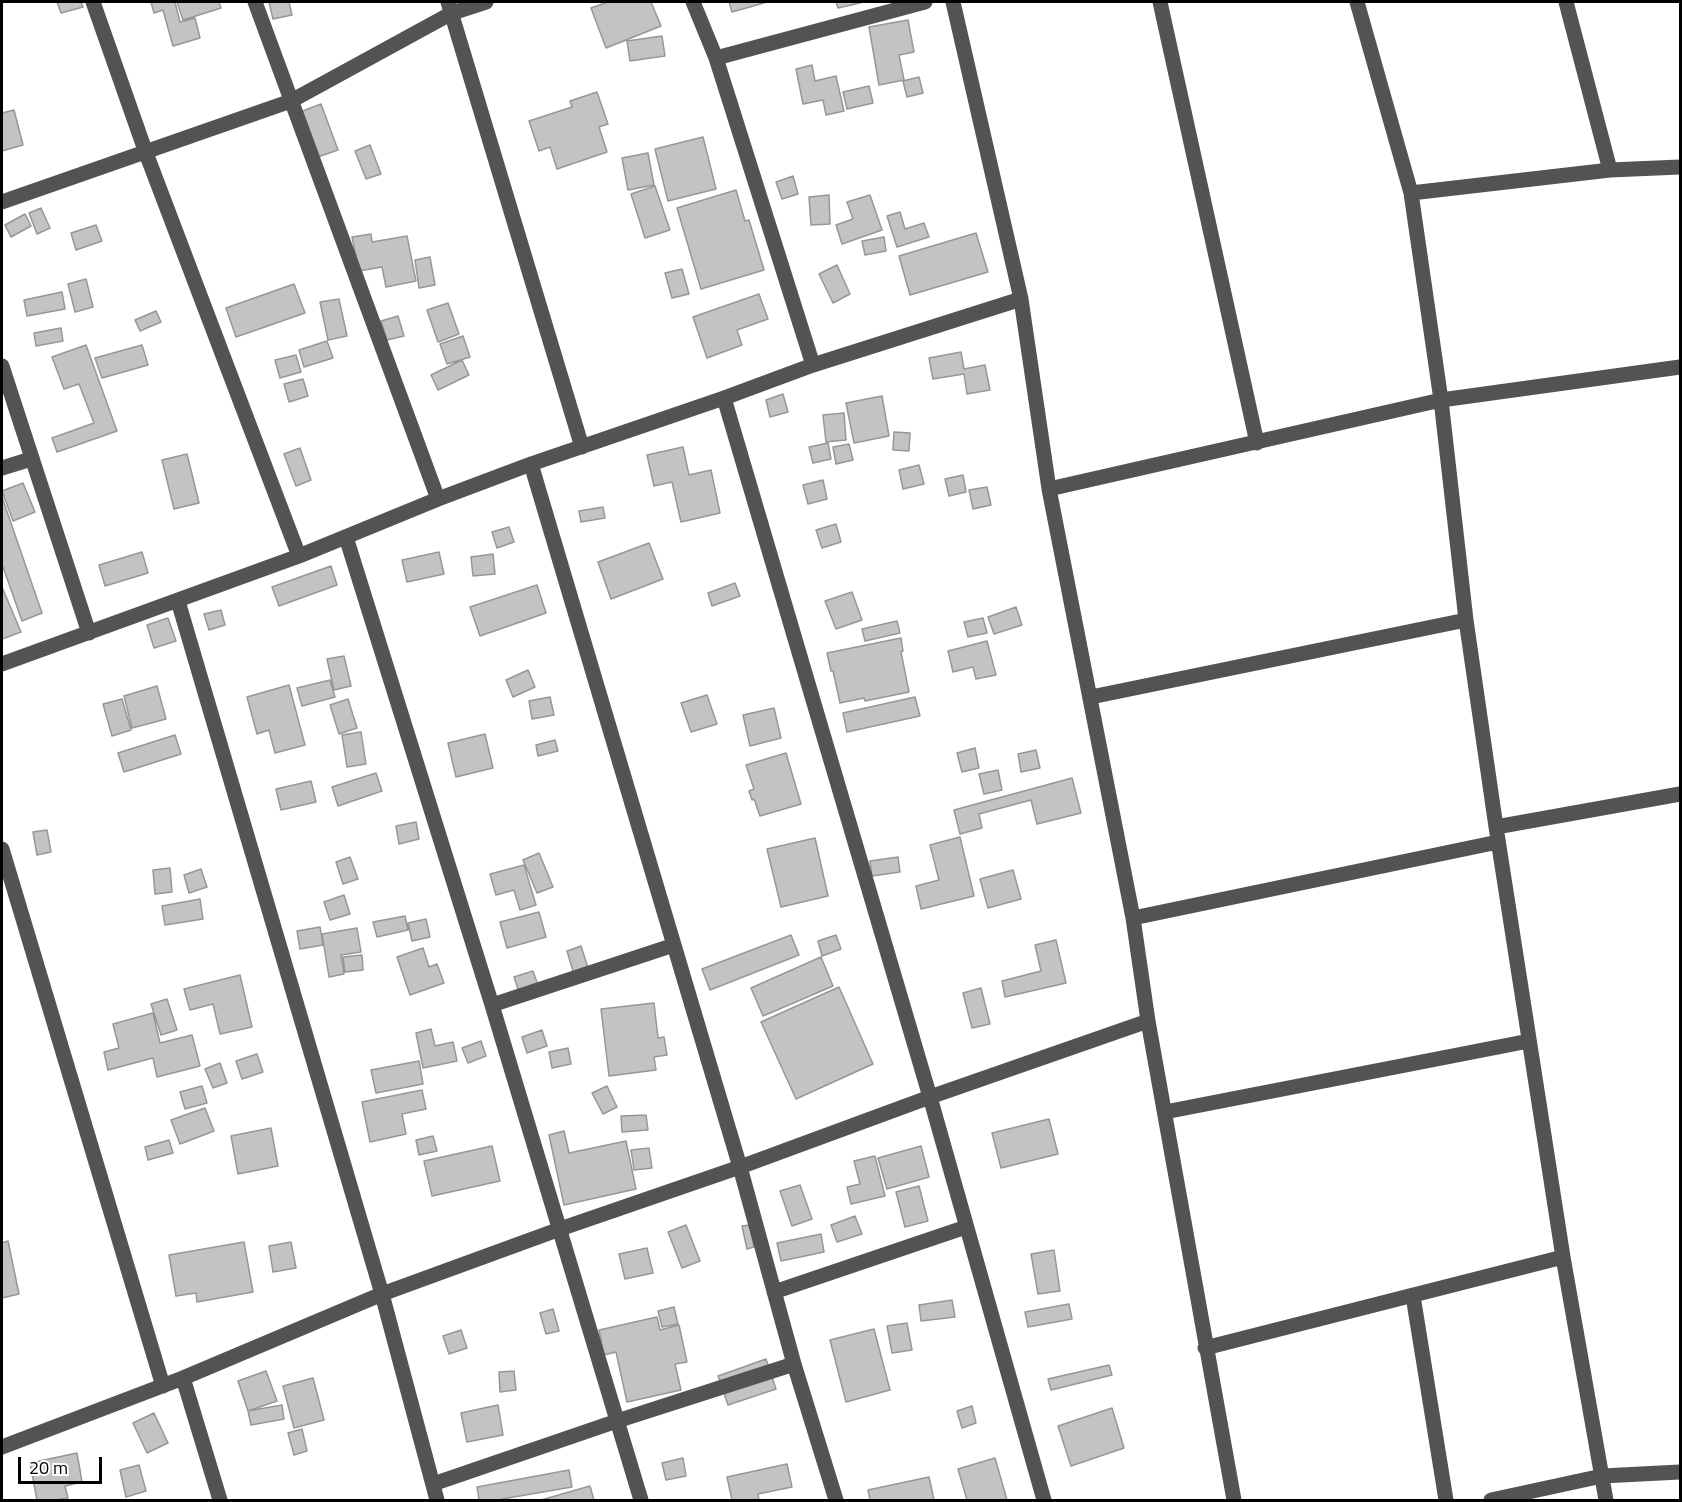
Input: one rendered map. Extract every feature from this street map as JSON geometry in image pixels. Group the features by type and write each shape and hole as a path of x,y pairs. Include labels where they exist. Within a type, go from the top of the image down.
{"street":[{"path":"93,2 146,153 299,556"},
{"path":"255,2 438,499"},
{"path":"2,202 291,101 450,8 486,2"},
{"path":"693,2 716,58 813,365"},
{"path":"716,58 925,2"},
{"path":"953,2 1021,299 1049,489 1133,918 1148,1022 1234,1500"},
{"path":"1160,2 1257,443"},
{"path":"1357,2 1411,193 1441,400 1466,620 1498,842 1563,1257 1606,1500"},
{"path":"1566,2 1610,170"},
{"path":"450,8 582,447"},
{"path":"1411,193 1610,170 1680,170"},
{"path":"2,664 299,556 531,464 813,365 1021,299"},
{"path":"2,366 30,459 88,633"},
{"path":"1049,489 1441,400 1680,367"},
{"path":"724,398 930,1097 1044,1500"},
{"path":"2,468 30,459"},
{"path":"531,464 740,1167 794,1364 836,1500"},
{"path":"346,537 492,1005 641,1500"},
{"path":"178,601 382,1294 437,1500"},
{"path":"1091,697 1466,620"},
{"path":"1496,827 1680,794"},
{"path":"1133,918 1498,842"},
{"path":"2,849 163,1386"},
{"path":"492,1005 674,945"},
{"path":"2,1447 183,1378 382,1294 930,1097 1148,1022"},
{"path":"1165,1112 1529,1041"},
{"path":"774,1292 966,1227"},
{"path":"1205,1348 1563,1257"},
{"path":"1413,1296 1446,1500"},
{"path":"433,1484 794,1364"},
{"path":"183,1378 220,1500"},
{"path":"1491,1500 1602,1476 1680,1472"}],"building":[{"path":"57,2 81,2 83,7 61,13"},
{"path":"151,2 175,2 180,22 195,18 200,38 173,46 163,10 154,13"},
{"path":"177,2 219,2 221,8 183,20"},
{"path":"269,2 289,2 292,15 273,19"},
{"path":"608,2 651,2 661,26 606,48 591,8"},
{"path":"729,2 764,2 764,3 732,12"},
{"path":"836,2 860,2 860,3 838,8"},
{"path":"908,20 914,52 899,55 904,80 879,85 869,27"},
{"path":"662,36 665,56 630,61 627,41"},
{"path":"812,65 815,81 836,76 844,111 826,115 823,100 803,104 796,69"},
{"path":"919,77 923,93 907,97 903,81"},
{"path":"869,86 873,103 847,109 843,92"},
{"path":"597,92 608,124 599,127 607,152 557,169 550,147 539,151 529,121 572,107 570,101"},
{"path":"321,104 338,150 312,159 295,114"},
{"path":"14,110 23,145 2,151 2,113"},
{"path":"703,137 716,189 668,201 655,149"},
{"path":"370,145 381,174 366,179 355,151"},
{"path":"648,153 654,185 628,190 622,158"},
{"path":"793,176 798,194 782,199 776,182"},
{"path":"655,186 670,230 645,238 631,194"},
{"path":"736,190 745,221 749,220 764,270 701,289 677,208"},
{"path":"829,195 830,224 811,225 809,197"},
{"path":"870,195 882,230 842,244 836,225 853,219 847,202"},
{"path":"41,208 50,228 37,234 29,213"},
{"path":"900,212 905,229 924,223 929,237 897,247 887,216"},
{"path":"25,214 31,226 11,237 5,225"},
{"path":"96,225 102,241 76,250 71,233"},
{"path":"976,233 988,272 910,295 899,256"},
{"path":"371,234 372,242 407,236 416,281 386,287 382,267 359,271 352,237"},
{"path":"884,237 886,251 865,255 862,241"},
{"path":"430,257 435,285 419,288 415,260"},
{"path":"837,265 850,294 833,303 819,274"},
{"path":"682,269 689,294 672,298 665,273"},
{"path":"86,279 93,307 75,312 68,284"},
{"path":"294,284 305,313 236,337 226,308"},
{"path":"62,292 65,309 27,316 24,300"},
{"path":"759,294 768,319 737,330 742,345 707,358 693,317"},
{"path":"339,299 347,336 328,340 320,302"},
{"path":"448,303 459,334 438,342 427,310"},
{"path":"156,311 161,322 140,331 135,320"},
{"path":"398,316 404,336 387,340 381,321"},
{"path":"61,328 63,341 36,346 34,333"},
{"path":"463,336 470,357 447,364 440,344"},
{"path":"327,341 333,358 304,367 299,350"},
{"path":"86,345 117,431 57,452 52,438 94,423 79,384 64,389 52,357"},
{"path":"142,345 148,365 102,378 95,358"},
{"path":"961,352 964,369 985,365 990,390 967,394 964,374 933,379 929,358"},
{"path":"296,355 301,372 280,378 275,360"},
{"path":"462,360 469,375 438,390 431,375"},
{"path":"303,379 308,396 289,402 284,384"},
{"path":"783,394 788,412 770,417 766,400"},
{"path":"882,396 889,436 854,443 846,403"},
{"path":"844,413 846,440 826,442 823,415"},
{"path":"894,432 910,433 909,451 893,450"},
{"path":"828,443 831,459 813,463 809,447"},
{"path":"849,444 853,460 836,464 833,447"},
{"path":"683,447 689,475 711,470 720,513 681,522 672,482 654,486 647,455"},
{"path":"300,448 311,480 296,486 284,454"},
{"path":"187,454 199,503 174,509 162,460"},
{"path":"919,465 924,484 903,489 899,470"},
{"path":"963,475 966,492 949,496 945,479"},
{"path":"823,480 827,499 808,504 803,485"},
{"path":"23,483 35,512 13,521 2,491"},
{"path":"987,487 991,505 973,509 969,490"},
{"path":"2,497 42,613 22,621 2,564"},
{"path":"603,507 605,518 581,522 579,511"},
{"path":"836,524 841,542 822,548 816,530"},
{"path":"509,527 514,542 497,548 492,532"},
{"path":"649,543 663,579 611,599 598,562"},
{"path":"142,552 148,573 105,586 99,565"},
{"path":"439,552 444,574 407,582 402,560"},
{"path":"493,554 495,574 473,576 471,557"},
{"path":"331,566 337,585 279,606 272,587"},
{"path":"735,583 740,596 712,606 708,593"},
{"path":"537,585 546,613 480,636 470,607"},
{"path":"2,587 21,632 2,639"},
{"path":"852,592 862,620 836,629 825,601"},
{"path":"1016,607 1022,625 994,634 988,617"},
{"path":"221,610 225,625 209,630 204,614"},
{"path":"168,618 176,641 154,648 147,625"},
{"path":"983,618 987,633 968,637 964,622"},
{"path":"897,621 900,633 865,641 862,629"},
{"path":"901,638 903,651 901,652 909,692 865,701 864,698 840,703 827,653"},
{"path":"987,641 996,675 976,679 973,667 953,672 948,651"},
{"path":"344,656 351,686 334,690 327,659"},
{"path":"528,670 535,687 513,697 506,680"},
{"path":"330,680 335,697 302,706 297,688"},
{"path":"289,685 305,745 275,753 269,730 257,734 247,697"},
{"path":"157,686 166,719 132,728 124,696"},
{"path":"707,695 717,724 691,732 681,703"},
{"path":"550,697 554,715 532,719 529,701"},
{"path":"915,697 920,716 847,732 843,713"},
{"path":"122,699 131,730 112,736 103,704"},
{"path":"348,699 357,728 339,734 330,705"},
{"path":"774,708 781,738 750,746 743,715"},
{"path":"361,732 366,764 347,767 342,735"},
{"path":"485,734 493,768 456,777 448,743"},
{"path":"175,735 181,754 124,772 118,753"},
{"path":"555,740 558,751 538,756 536,745"},
{"path":"975,748 979,768 962,772 957,753"},
{"path":"1036,750 1040,768 1021,772 1018,754"},
{"path":"786,753 801,804 760,816 749,791 754,789 746,765"},
{"path":"998,770 1002,790 984,794 979,774"},
{"path":"376,773 382,791 338,806 332,787"},
{"path":"1072,778 1081,813 1037,824 1031,800 979,814 982,828 960,834 954,810"},
{"path":"311,781 316,802 281,810 276,789"},
{"path":"416,822 419,839 399,844 396,826"},
{"path":"47,830 51,852 37,855 33,832"},
{"path":"960,837 974,896 921,909 916,886 939,880 930,845"},
{"path":"815,838 828,896 781,907 767,849"},
{"path":"539,853 553,887 537,893 523,860"},
{"path":"350,857 358,879 343,884 336,862"},
{"path":"898,857 900,872 872,876 870,861"},
{"path":"524,865 536,905 520,910 514,890 496,895 490,874"},
{"path":"170,868 172,892 155,894 153,870"},
{"path":"201,869 207,887 189,893 184,875"},
{"path":"1013,870 1021,899 988,908 980,879"},
{"path":"344,895 350,914 330,920 324,902"},
{"path":"200,899 203,919 165,925 162,906"},
{"path":"539,912 546,937 507,948 500,922"},
{"path":"405,916 408,930 377,937 373,922"},
{"path":"426,919 430,937 412,941 408,923"},
{"path":"320,927 323,945 300,949 297,931"},
{"path":"357,928 361,952 341,955 344,974 329,977 322,934"},
{"path":"791,935 799,955 710,990 702,969"},
{"path":"836,935 841,949 822,956 818,941"},
{"path":"1056,940 1066,983 1005,997 1002,981 1041,971 1035,945"},
{"path":"581,946 591,977 576,981 567,951"},
{"path":"423,948 429,967 437,964 444,983 410,995 397,957"},
{"path":"362,955 363,970 345,972 343,957"},
{"path":"821,957 833,986 763,1016 751,988"},
{"path":"533,971 539,988 520,995 514,977"},
{"path":"240,975 252,1027 220,1034 213,1004 190,1010 184,989"},
{"path":"839,987 873,1064 796,1099 761,1022"},
{"path":"981,988 990,1024 972,1028 963,993"},
{"path":"167,999 177,1030 161,1035 151,1004"},
{"path":"654,1003 658,1038 664,1037 667,1055 654,1057 656,1070 609,1076 601,1009"},
{"path":"153,1013 160,1043 192,1035 200,1066 157,1077 153,1058 108,1070 104,1052 119,1048 113,1024"},
{"path":"431,1029 435,1046 453,1042 457,1061 423,1068 416,1033"},
{"path":"542,1030 547,1046 527,1053 522,1037"},
{"path":"481,1041 486,1056 468,1063 462,1048"},
{"path":"568,1048 571,1064 552,1068 549,1052"},
{"path":"257,1054 263,1072 242,1079 236,1061"},
{"path":"419,1061 423,1084 376,1093 371,1070"},
{"path":"220,1063 227,1083 213,1088 205,1069"},
{"path":"202,1086 207,1103 185,1109 180,1092"},
{"path":"607,1086 617,1107 603,1114 592,1093"},
{"path":"422,1090 426,1109 402,1114 406,1134 370,1142 362,1102"},
{"path":"205,1108 214,1131 180,1144 171,1120"},
{"path":"646,1115 648,1130 622,1132 621,1116"},
{"path":"1049,1119 1058,1154 1001,1168 992,1133"},
{"path":"271,1128 278,1166 238,1174 231,1136"},
{"path":"564,1131 569,1153 626,1141 636,1189 564,1205 549,1135"},
{"path":"433,1136 437,1151 419,1155 416,1140"},
{"path":"169,1140 173,1153 148,1160 145,1147"},
{"path":"492,1146 500,1181 432,1196 424,1161"},
{"path":"921,1146 929,1177 887,1189 878,1158"},
{"path":"649,1148 652,1168 634,1170 631,1150"},
{"path":"875,1156 885,1196 851,1204 847,1187 860,1184 854,1161"},
{"path":"800,1185 812,1219 792,1226 780,1191"},
{"path":"919,1186 928,1221 905,1227 896,1192"},
{"path":"855,1216 862,1234 837,1242 831,1225"},
{"path":"686,1225 700,1261 682,1268 668,1232"},
{"path":"750,1225 754,1247 747,1249 742,1226"},
{"path":"821,1234 824,1252 781,1261 777,1243"},
{"path":"8,1241 19,1294 2,1298 2,1243"},
{"path":"244,1242 253,1292 197,1302 196,1293 176,1296 169,1255"},
{"path":"291,1242 296,1268 273,1272 269,1246"},
{"path":"647,1248 653,1273 625,1279 619,1254"},
{"path":"1054,1250 1060,1291 1038,1294 1031,1254"},
{"path":"952,1300 955,1317 921,1321 919,1305"},
{"path":"1069,1304 1072,1319 1028,1327 1025,1312"},
{"path":"674,1307 678,1324 662,1327 658,1311"},
{"path":"553,1309 559,1331 546,1334 540,1313"},
{"path":"657,1317 660,1330 679,1325 687,1362 675,1364 681,1390 627,1402 616,1352 604,1355 599,1330"},
{"path":"907,1323 912,1350 892,1353 887,1326"},
{"path":"874,1329 890,1390 846,1402 830,1340"},
{"path":"461,1330 467,1348 449,1354 443,1336"},
{"path":"766,1359 776,1389 728,1405 718,1376"},
{"path":"1109,1365 1112,1375 1051,1390 1048,1379"},
{"path":"266,1371 277,1401 248,1411 238,1381"},
{"path":"514,1371 516,1390 500,1392 499,1372"},
{"path":"313,1378 324,1420 294,1428 283,1386"},
{"path":"282,1405 284,1419 251,1425 248,1411"},
{"path":"498,1405 503,1435 467,1442 461,1413"},
{"path":"972,1406 976,1423 962,1428 957,1411"},
{"path":"1112,1408 1124,1448 1071,1466 1058,1426"},
{"path":"154,1413 168,1443 147,1453 133,1423"},
{"path":"302,1429 307,1451 294,1455 288,1433"},
{"path":"77,1453 82,1482 65,1486 68,1498 37,1500 30,1463"},
{"path":"683,1458 686,1476 666,1480 662,1463"},
{"path":"995,1458 1007,1500 967,1500 958,1469"},
{"path":"787,1464 792,1487 758,1494 759,1500 732,1500 727,1477"},
{"path":"139,1465 146,1491 126,1497 120,1470"},
{"path":"569,1470 572,1487 503,1500 479,1500 477,1487"},
{"path":"929,1477 934,1500 870,1500 868,1490"},
{"path":"590,1486 594,1500 541,1500"}]}
